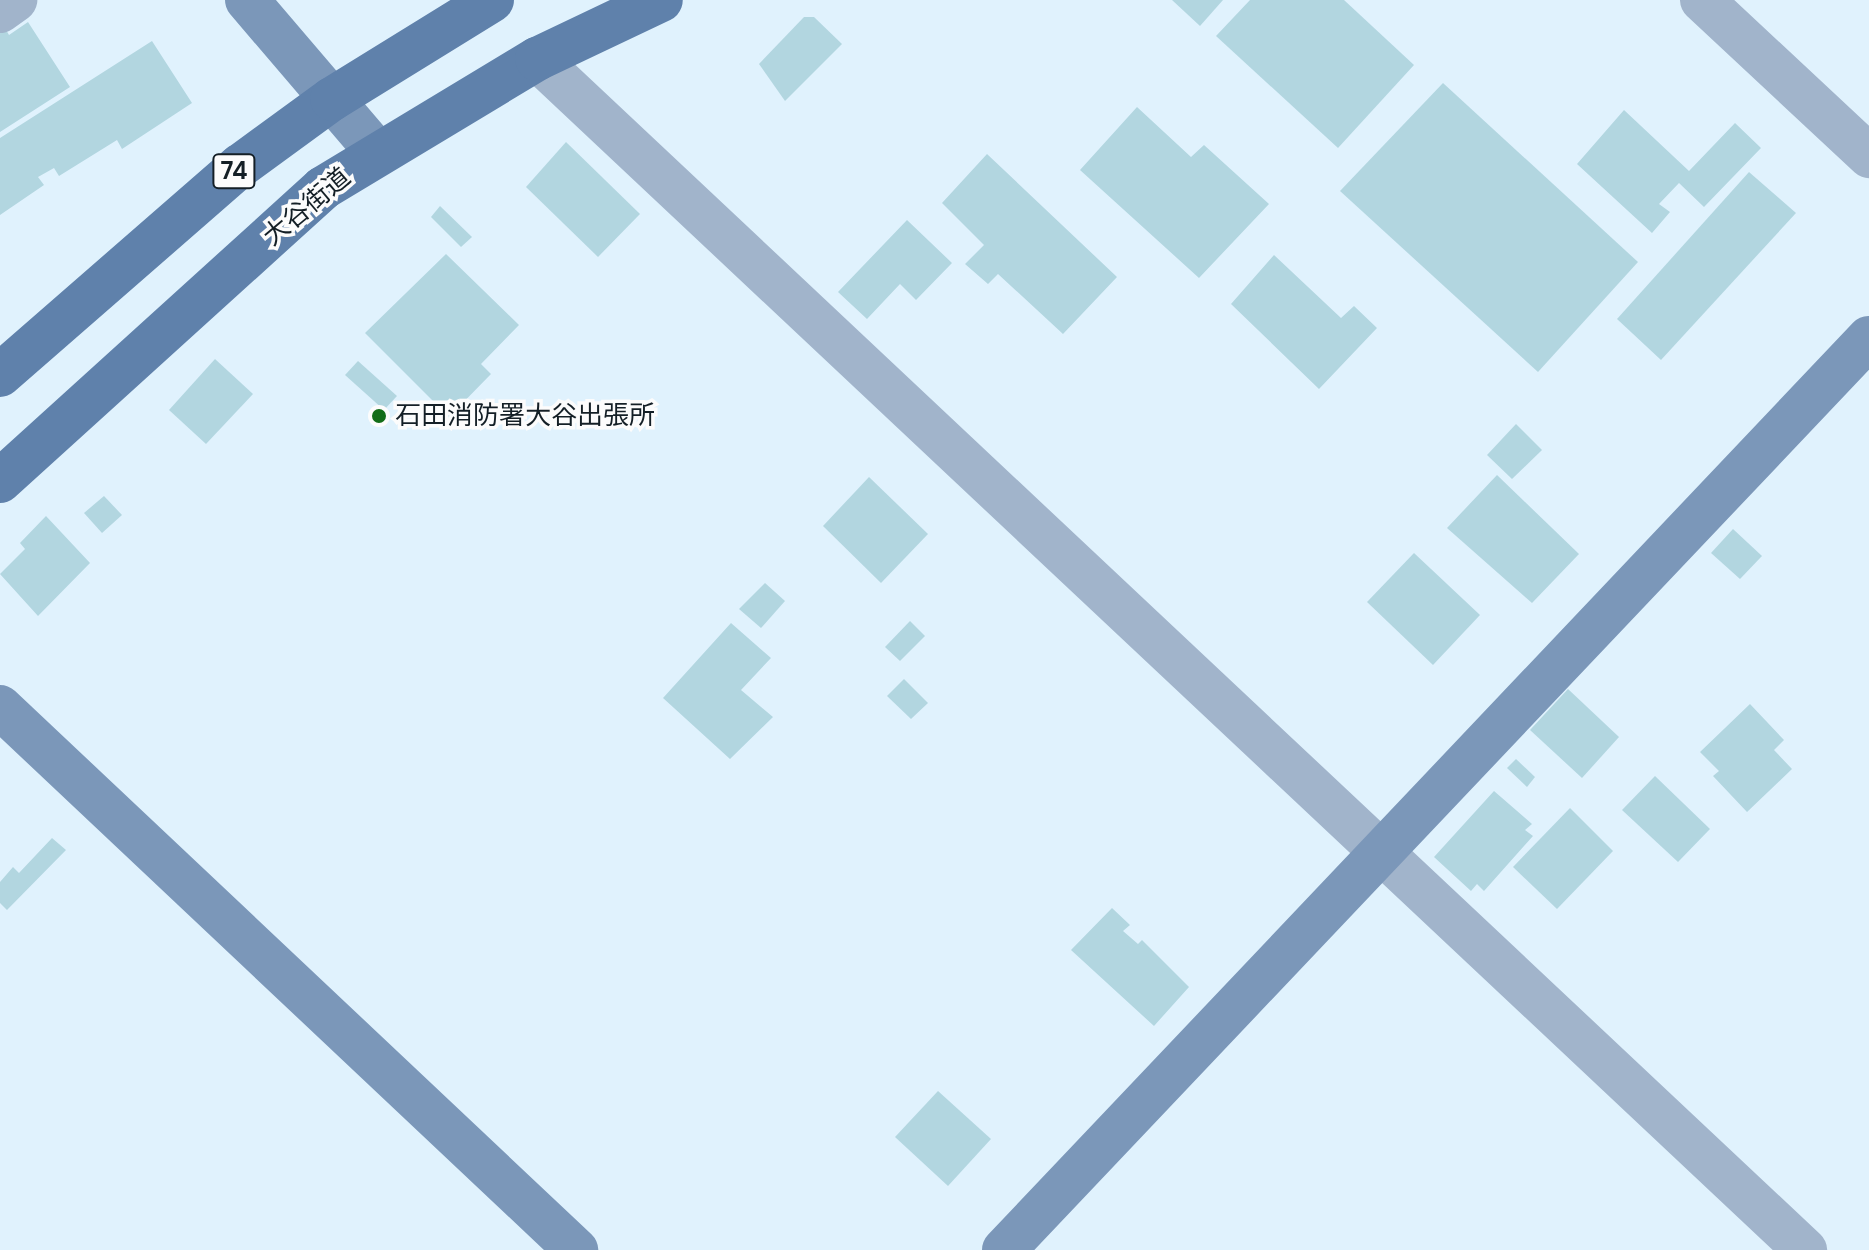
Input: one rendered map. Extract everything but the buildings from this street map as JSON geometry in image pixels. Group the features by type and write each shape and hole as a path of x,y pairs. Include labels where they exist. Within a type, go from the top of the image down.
{"main road":[{"name":"74","path":"4,366 240,166 332,99 492,0"},
{"name":"大谷街道","path":"0,481 323,188 377,152 537,59 661,0"}],"street":[{"path":"0,11 15,0"},
{"path":"247,0 377,152"},
{"path":"1702,0 1869,156"},
{"path":"537,59 1805,1250"},
{"path":"1004,1250 1869,338"},
{"path":"0,707 576,1250"}],"place":[{"name":"石田消防署大谷出張所","path":"379,416"}]}
